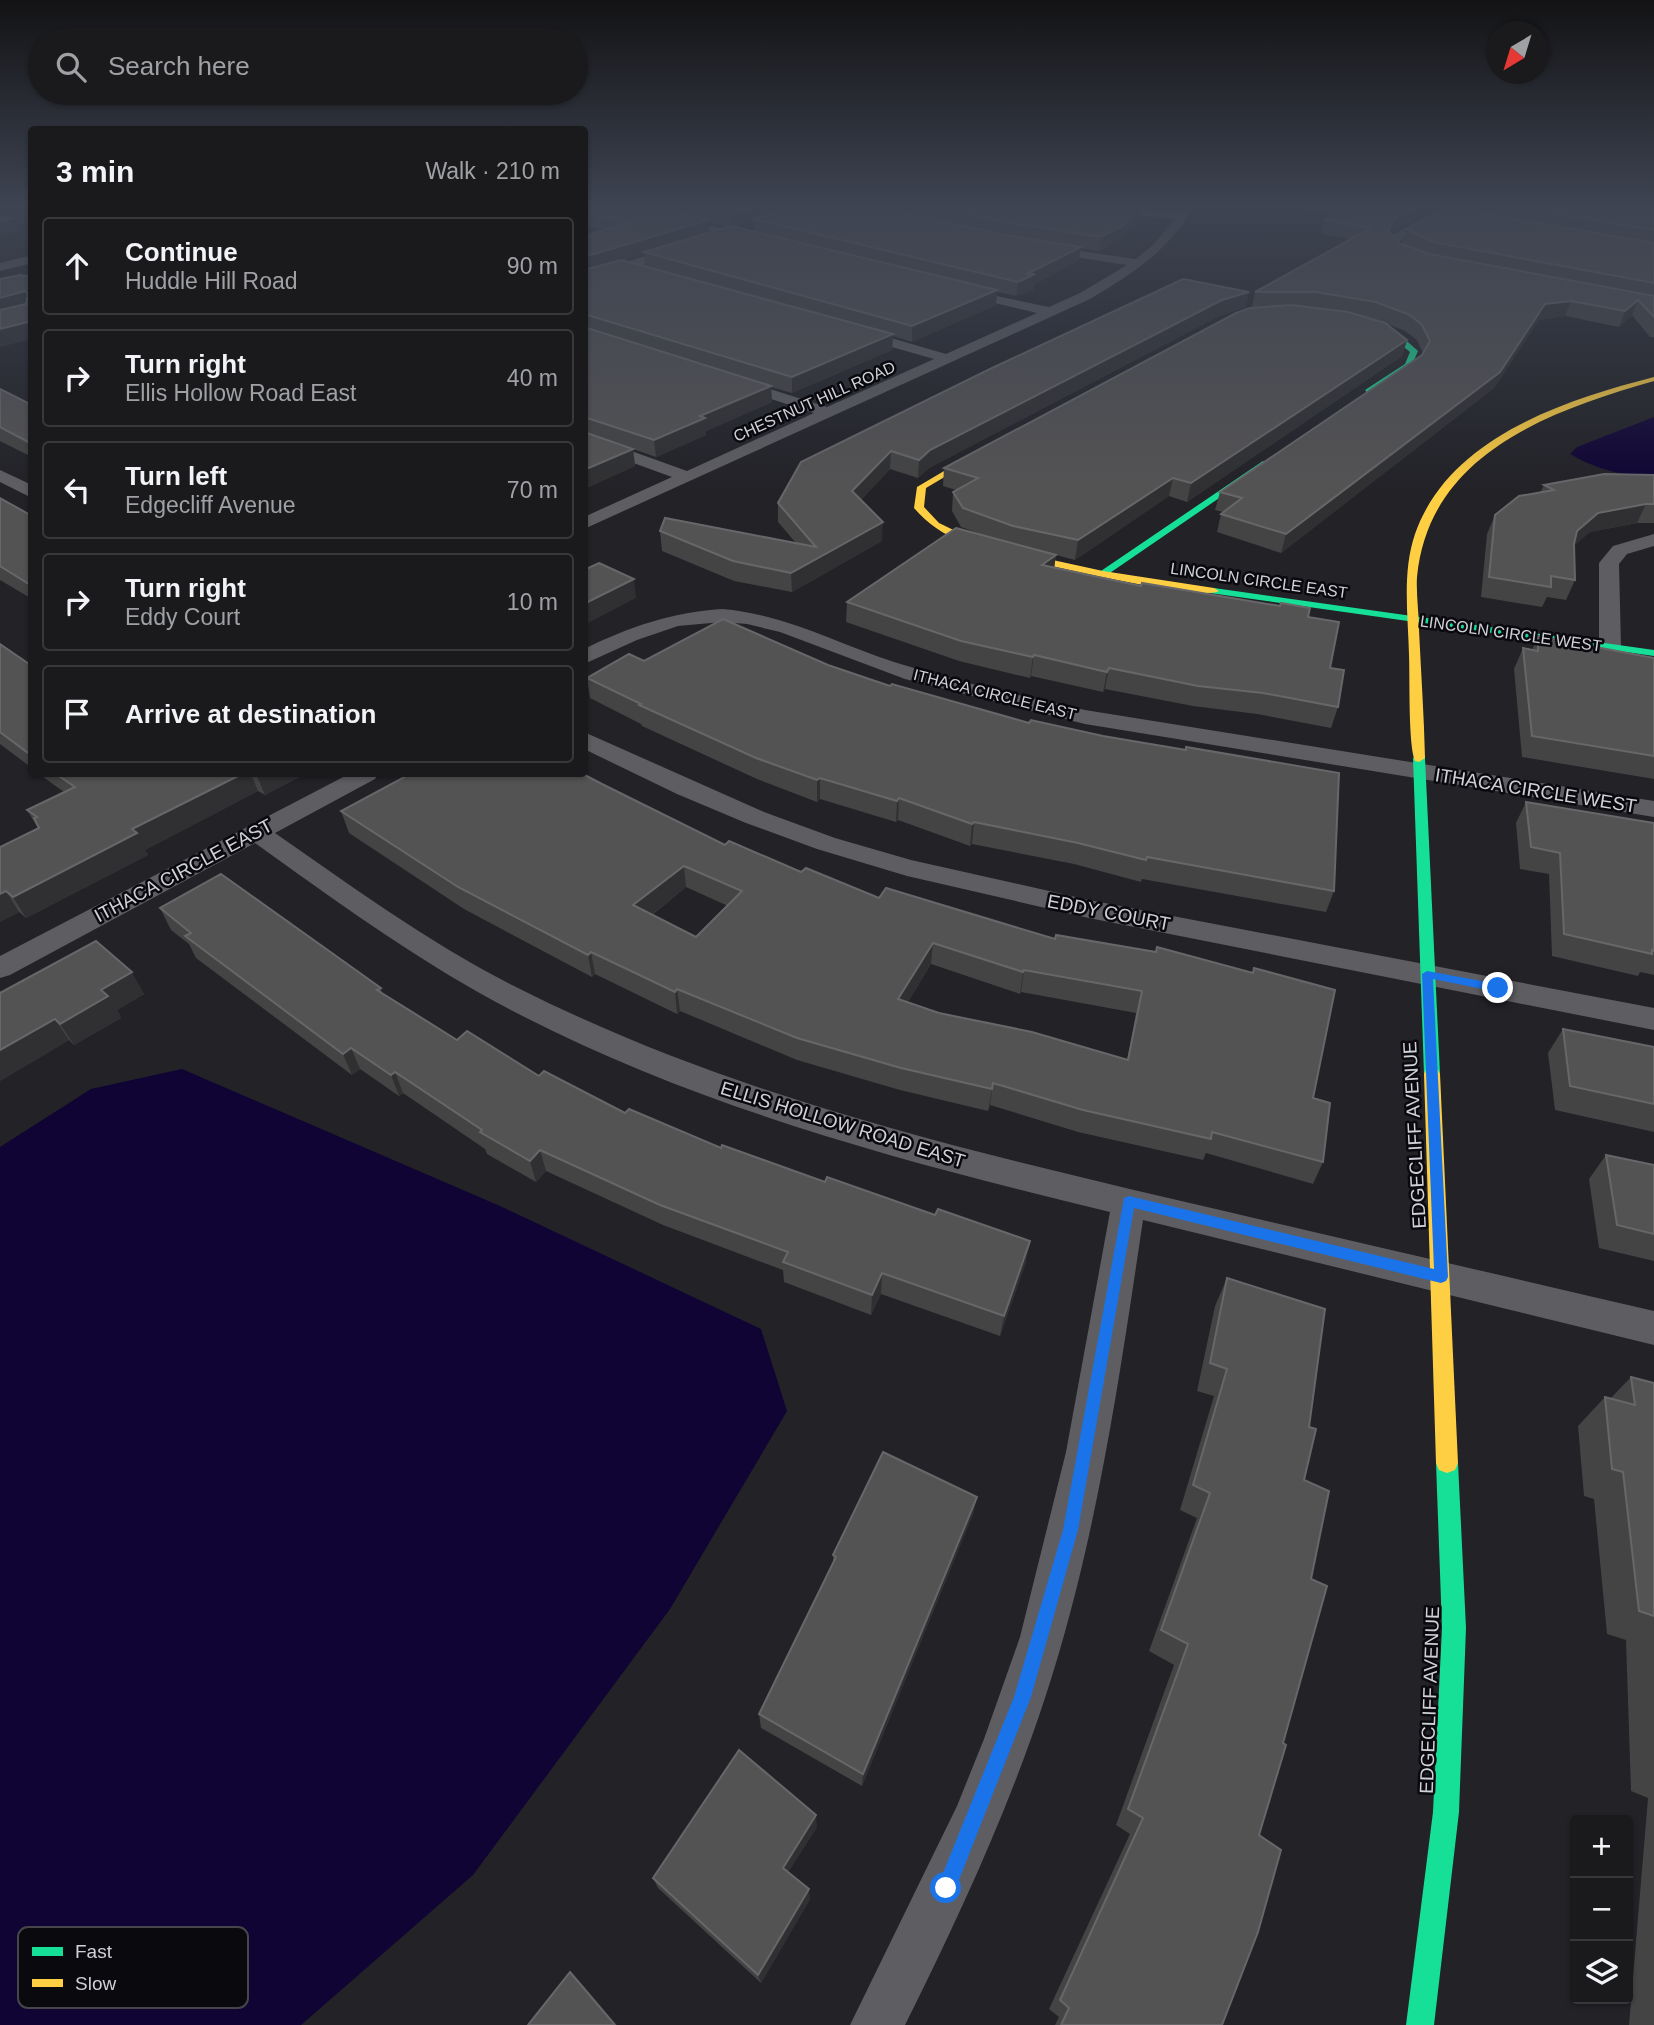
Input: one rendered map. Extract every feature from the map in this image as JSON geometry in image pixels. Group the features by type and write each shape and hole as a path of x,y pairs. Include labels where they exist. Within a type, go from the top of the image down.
{"street":[{"path":"1008,302 1051,312"},
{"name":"CHESTNUT HILL ROAD","path":"588,522 1074,302"},
{"path":"1343,321 1397,337 1410,346 1414,356 1408,365 1351,404"},
{"path":"834,327 949,359"},
{"path":"714,376 829,413"},
{"name":"EDGECLIFF AVENUE","path":"1420,2025 1446,1812 1454,1628 1412,576 1418,544 1441,496 1460,472 1483,451 1541,416 1574,402 1654,379"},
{"name":"LINCOLN CIRCLE EAST","path":"1010,437 929,481 919,495 920,510 934,524 959,537 1020,557 1100,575 1412,619"},
{"path":"588,440 687,477"},
{"name":"LINCOLN CIRCLE EAST","path":"1100,575 1272,458"},
{"path":"0,475 28,491"},
{"name":"LINCOLN CIRCLE WEST","path":"1610,647 1609,563 1620,550 1654,540"},
{"name":"ITHACA CIRCLE EAST","path":"588,656 659,623 698,617 748,618 775,624 874,663 1001,699 1085,716 1419,771"},
{"name":"LINCOLN CIRCLE WEST","path":"1412,619 1654,653"},
{"name":"EDDY COURT","path":"588,741 710,800 860,854 956,880 1063,904 1654,1019"},
{"name":"ITHACA CIRCLE WEST","path":"1419,771 1654,809"},
{"name":"ITHACA CIRCLE EAST","path":"0,968 360,777"},
{"name":"ELLIS HOLLOW ROAD EAST","path":"256,832 397,932 505,994 608,1043 722,1088 850,1131 993,1170 1654,1328"},
{"path":"877,2025 946,1888 1023,1697 1070,1530 1129,1202"}],"shaded area":[{"path":"1654,417 1654,479 1610,471 1570,454 1577,447"},
{"path":"182,1069 500,1206 761,1329 787,1411 670,1609 473,1875 301,2025 0,2025 0,1147 91,1089"}],"building":[{"path":"28,302 28,322 0,329 0,310"},
{"path":"588,302 774,302 893,334 792,377 588,315"},
{"path":"823,302 970,302 912,326"},
{"path":"1135,302 1219,302 930,450 919,460 891,451 852,491 883,522 791,573 733,561 660,531 665,518 816,547 778,503 801,462"},
{"path":"1373,302 1567,302 1545,304 1500,372 1286,534 1221,514 1242,498 1220,492 1422,355 1430,341 1422,325 1410,315"},
{"path":"1574,302 1636,302 1625,311"},
{"path":"1639,302 1654,302 1654,317"},
{"path":"1291,305 1348,312 1385,323 1407,340 1191,483 1173,478 1078,540 1013,526 963,508 953,492 978,478 944,468 1236,313 1250,308"},
{"path":"588,328 771,386 700,416 705,418 654,440 588,418"},
{"path":"0,389 28,403 28,442 0,427"},
{"path":"588,433 633,449 588,468"},
{"path":"1604,474 1654,475 1654,504 1598,513 1577,531 1574,544 1575,580 1551,576 1551,587 1489,577 1495,515 1519,496 1554,490 1544,485"},
{"path":"0,498 28,514 28,584 0,566"},
{"path":"956,528 1056,555 1042,565 1141,586 1142,583 1280,606 1281,603 1310,608 1308,617 1339,622 1330,668 1344,670 1338,707 1263,693 1198,686 1109,668 1107,672 1034,655 1033,657 961,641 847,602"},
{"path":"599,563 634,579 588,602 588,568"},
{"path":"723,619 828,665 890,686 892,684 1029,723 1031,720 1103,736 1339,773 1334,891 1147,857 1146,860 1078,843 974,822 972,824 899,798 897,801 820,778 817,780 756,758 639,705 641,704 588,678 629,654 644,661"},
{"path":"1538,636 1654,658 1654,756 1532,736 1523,648 1538,651"},
{"path":"0,644 28,663 28,753 0,732"},
{"path":"588,776 725,845 729,841 801,872 806,868 879,898 886,888 1055,939 1056,935 1156,952 1157,947 1253,973 1254,968 1335,990 1313,1098 1330,1103 1323,1162 1212,1132 1211,1139 1083,1110 993,1083 992,1089 901,1068 797,1038 677,989 675,992 591,952 588,955 458,887 341,811 404,777","holes":["684,866 742,891 696,937 633,905","933,943 1023,972 1024,970 1142,991 1128,1060 1032,1032 939,1013 898,999"]},
{"path":"60,777 236,777 132,829 137,833 13,897 6,891 0,894 0,847 39,828 34,818 37,817 27,810 75,787"},
{"path":"1526,802 1654,823 1652,954 1564,934 1560,853 1531,847"},
{"path":"221,874 381,988 377,990 457,1040 467,1031 539,1076 544,1071 625,1113 629,1109 721,1148 722,1145 825,1182 827,1177 935,1215 938,1209 1030,1241 1004,1316 882,1273 872,1295 783,1262 788,1252 660,1205 540,1150 530,1161 480,1132 482,1130 395,1072 391,1075 351,1048 343,1054 185,936 191,933 160,908"},
{"path":"96,941 132,972 101,990 108,996 60,1024 55,1019 0,1050 0,993"},
{"path":"1563,1029 1654,1047 1654,1104 1570,1086"},
{"path":"1606,1155 1654,1165 1654,1234 1617,1225"},
{"path":"1227,1278 1325,1309 1309,1427 1316,1429 1304,1480 1329,1491 1311,1579 1327,1586 1283,1743 1286,1745 1259,1835 1281,1850 1258,1932 1222,2025 1061,2025 1069,2008 1060,2000 1143,1818 1128,1809 1188,1644 1161,1630 1210,1493 1193,1485 1227,1369 1210,1363"},
{"path":"1631,1377 1654,1383 1654,1616 1639,1611 1623,1472 1612,1469 1605,1397 1635,1405"},
{"path":"883,1452 977,1497 863,1774 759,1714 836,1557 833,1555"},
{"path":"739,1750 816,1815 783,1868 809,1889 758,1975 653,1878"},
{"path":"570,1972 615,2025 528,2025"}],"traffic: fast":[{"path":"1357,324 1397,337 1414,351 1408,365 1368,392"},
{"path":"1100,575 1263,464"},
{"path":"1214,591 1654,653"},
{"path":"1419,758 1432,1074"},
{"path":"1420,2025 1446,1812 1454,1628 1447,1463"}],"traffic: slow":[{"path":"1419,758 1412,577 1420,534 1438,497 1465,467 1498,441 1535,420 1575,403 1654,379"},
{"path":"991,447 922,487 919,508 936,525 967,540 1008,554 1103,574 1214,591"},
{"path":"1432,1074 1447,1463"}],"route":[{"path":"946,1888 1023,1697 1070,1530 1089,1437 1129,1202 1441,1277 1427,974 1498,988"}]}
